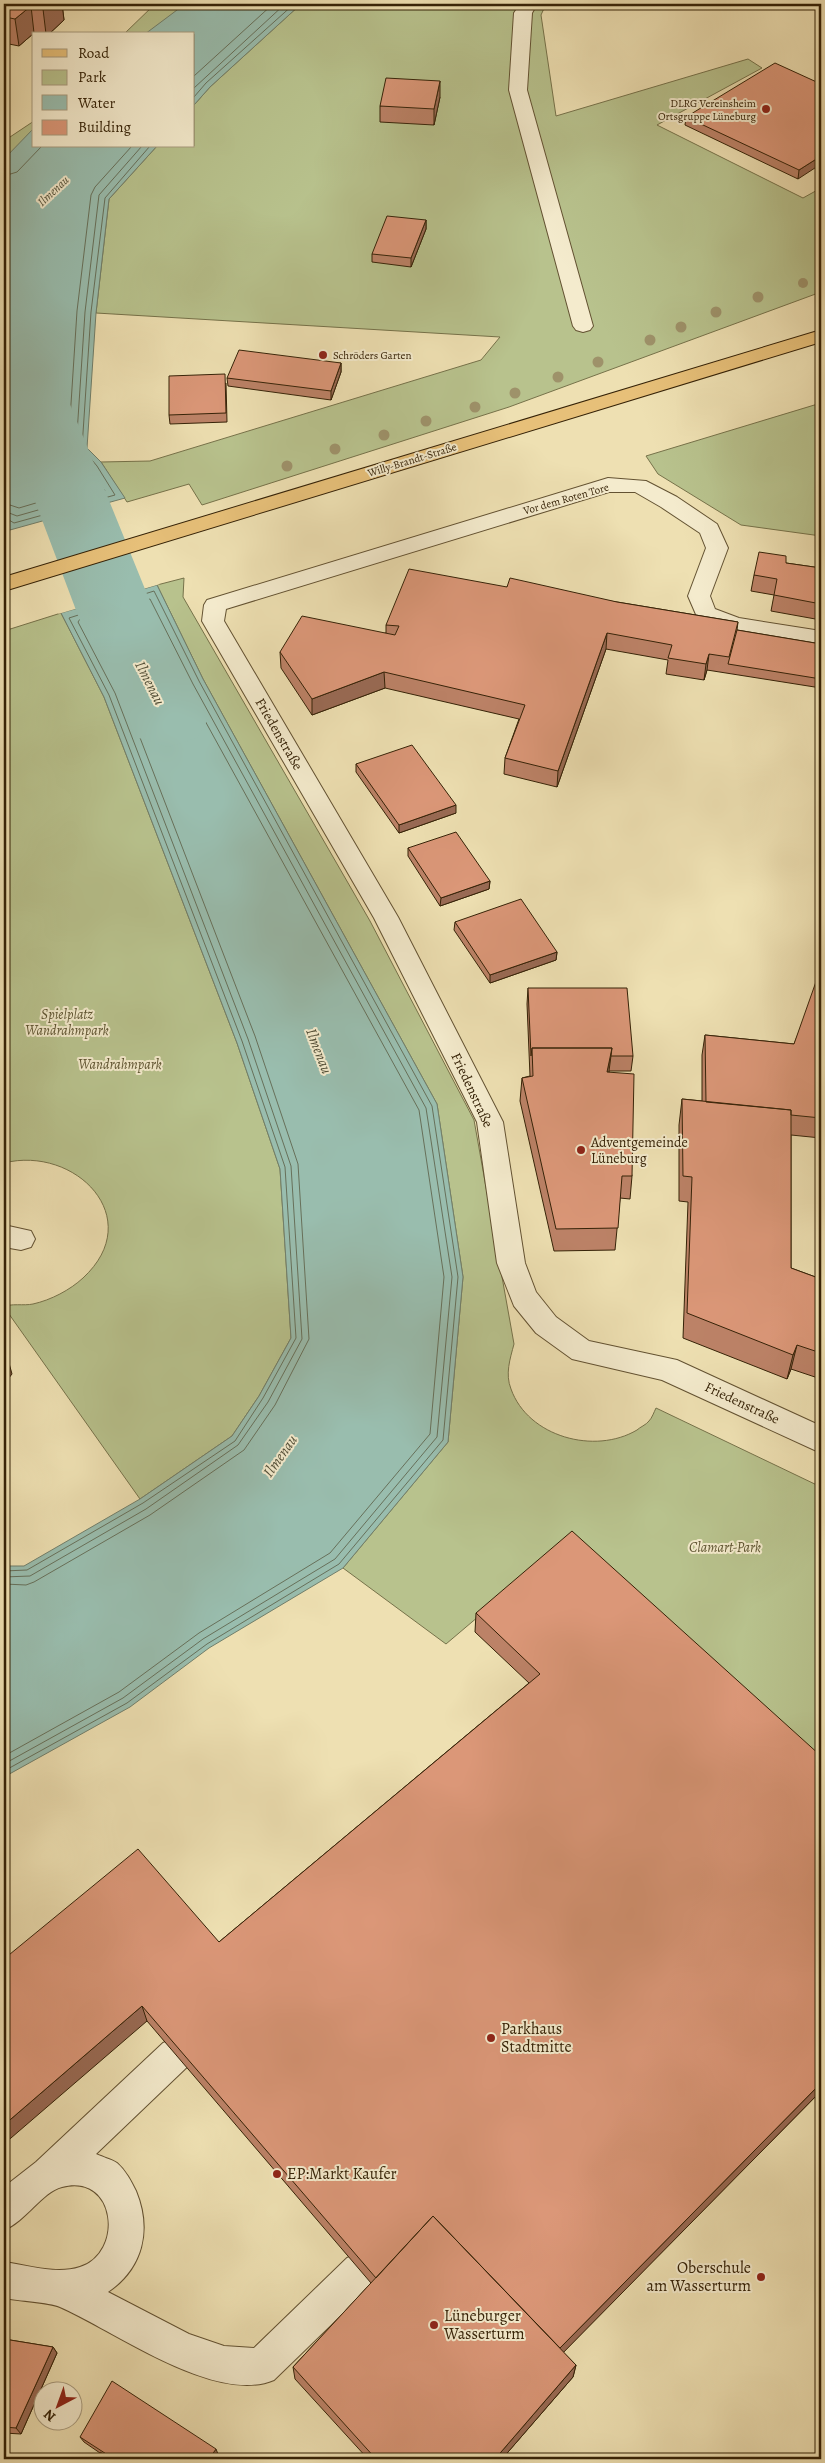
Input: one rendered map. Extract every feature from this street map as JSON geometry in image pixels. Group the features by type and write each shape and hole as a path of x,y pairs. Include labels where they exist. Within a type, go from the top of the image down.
{"main road":[{"name":"Willy-Brandt-Straße","path":"4,584 821,336"}],"street":[{"path":"528,4 523,13 518,90 583,326"},
{"name":"Vor dem Roten Tore","path":"215,604 608,485 639,486 669,502 709,529 717,548 699,596 706,614 736,625 821,638"},
{"name":"Friedenstraße","path":"215,604 212,621 386,917 490,1122 512,1263 524,1298 546,1325 582,1351 667,1369 821,1440"},
{"path":"4,2212 48,2175 176,2055"},
{"path":"48,2175 63,2168 79,2167 92,2170 114,2184 122,2196 127,2214 127,2233 122,2250 112,2265 91,2282 60,2288"},
{"path":"4,2280 60,2288 180,2349 224,2365 261,2366 360,2271"}],"green space":[{"path":"155,4 192,4 162,32 126,32"},
{"path":"301,4 546,4 541,15 556,116 748,59 762,68 657,125 803,198 821,188 821,292 509,407 202,505 189,484 127,502 101,462 150,461 481,360 500,337 96,313 109,199 155,148 195,148 195,104 210,87"},
{"path":"32,122 32,148 4,177 4,141"},
{"path":"821,403 821,536 741,525 658,474 646,456"},
{"name":"Clamart-Park","path":"184,578 183,597 370,921 474,1120 514,1344 508,1378 511,1389 520,1406 532,1419 547,1430 583,1441 602,1441 620,1437 637,1430 649,1421 656,1408 821,1487 821,1761 570,1539 446,1644 343,1568 448,1442 463,1277 437,1104 203,679 157,585"},
{"name":"Wandrahmpark","path":"61,613 104,697 237,1043 280,1169 291,1338 259,1396 232,1436 140,1499 4,1307 40,1302 72,1287 83,1278 101,1255 108,1232 105,1210 95,1191 77,1176 55,1165 30,1160 4,1163 4,631"}],"water":[{"path":"185,4 301,4 210,87 195,104 195,32 148,32"},
{"path":"32,130 32,148 155,148 109,199 96,313 87,448 101,462 125,498 10,530 4,519 4,159"},
{"path":"157,585 203,679 437,1104 463,1277 448,1442 343,1568 209,1648 130,1707 4,1777 4,1566 24,1566 140,1499 232,1436 259,1396 291,1338 280,1169 237,1043 104,697 61,613"}],"pier":[{"path":"156,582 160,584 58,614 60,611"}],"building":[{"path":"4,4 49,4 43,9 31,6 15,19 4,18"},
{"name":"DLRG Vereinsheim Ortsgruppe Lüneburg","path":"775,63 821,84 821,156 799,170 686,117"},
{"path":"386,78 440,81 434,109 380,106"},
{"path":"387,216 426,220 411,258 372,254"},
{"path":"239,350 341,363 331,391 227,378"},
{"path":"225,374 226,413 169,415 169,376"},
{"path":"759,552 786,556 786,563 821,568 821,604 774,595 777,579 754,575"},
{"path":"409,569 507,587 510,578 617,602 738,622 729,657 709,654 706,664 668,658 672,645 607,633 558,771 505,758 525,705 384,672 312,699 280,652 302,616 395,635 399,626 386,625"},
{"path":"737,630 821,644 821,679 728,664"},
{"path":"412,745 456,805 399,825 356,764"},
{"path":"456,832 490,881 441,898 408,848"},
{"path":"521,899 557,952 490,975 455,922"},
{"path":"818,976 821,977 821,1118 791,1115 791,1110 706,1102 705,1035 794,1044"},
{"path":"528,988 627,988 633,1056 611,1056 612,1048 532,1048 531,1056"},
{"name":"Adventgemeinde Lüneburg","path":"532,1048 612,1048 607,1072 634,1074 632,1176 622,1176 618,1228 556,1229 522,1078 533,1076"},
{"path":"682,1099 791,1110 791,1268 821,1279 821,1353 797,1345 793,1355 687,1313 692,1177 683,1176"},
{"name":"Parkhaus Stadtmitte","path":"572,1531 821,1756 821,2083 560,2348 433,2216 376,2278 142,2006 4,2125 4,1959 138,1849 219,1942 540,1674 476,1613"},
{"path":"4,1949 8,1955 4,1959"},
{"name":"Lüneburger Wasserturm","path":"433,2216 576,2365 495,2459 376,2459 293,2367"},
{"path":"4,2339 53,2347 38,2380 32,2380 32,2393 16,2428 4,2427"},
{"path":"112,2381 216,2449 209,2459 114,2459 80,2437"},
{"path":"100,2452 111,2459 97,2459"}],"waterway":[{"name":"Ilmenau","path":"4,328 121,626 168,719"}],"place":[{"name":"DLRG Vereinsheim Ortsgruppe Lüneburg","path":"766,109"},
{"name":"Schröders Garten","path":"323,355"},
{"name":"Adventgemeinde Lüneburg","path":"581,1150"},
{"name":"Parkhaus Stadtmitte","path":"491,2038"},
{"name":"EP:Markt Kaufer","path":"277,2174"},
{"name":"Oberschule am Wasserturm","path":"761,2277"},
{"name":"Lüneburger Wasserturm","path":"434,2325"}],"park label":[{"name":"Spielplatz Wandrahmpark","path":"67,1022"}]}
